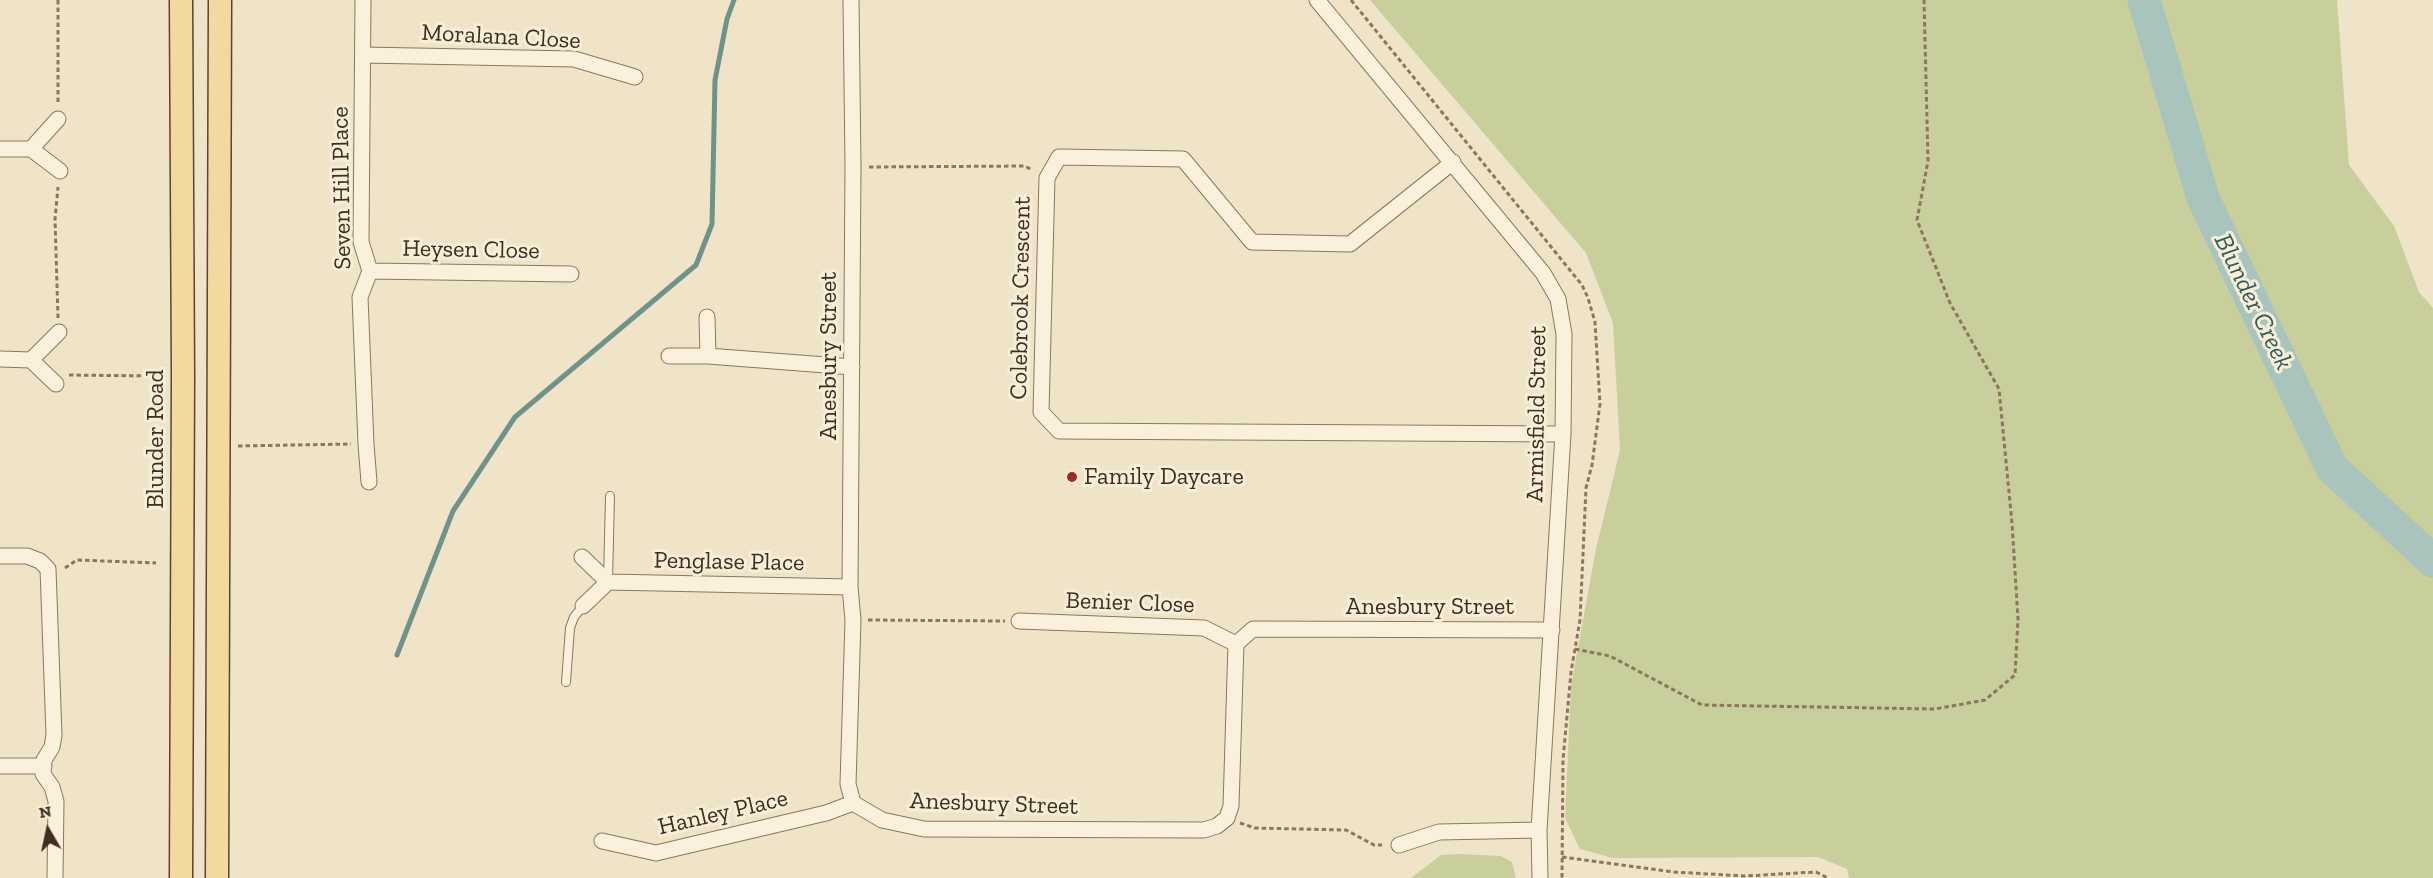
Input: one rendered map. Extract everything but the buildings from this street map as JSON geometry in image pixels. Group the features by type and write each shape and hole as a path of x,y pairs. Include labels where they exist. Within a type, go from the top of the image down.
{"main road":[{"name":"Blunder Road","path":"180,0 183,364 181,878"},
{"path":"217,878 220,0"}],"street":[{"name":"Seven Hill Place","path":"363,0 361,242 370,271 360,297 369,482"},
{"name":"Anesbury Street","path":"851,0 853,167 850,587 853,620 848,784 853,803 882,820 924,830 1204,830 1217,826 1227,818"},
{"name":"Armisfield Street","path":"1317,0 1543,273 1558,299 1564,334 1563,434 1539,830 1540,878"},
{"name":"Moralana Close","path":"363,55 574,59 635,77"},
{"path":"31,149 58,119"},
{"path":"0,148 31,149 60,171"},
{"name":"Colebrook Crescent","path":"1453,162 1350,244 1252,242 1183,159 1059,157 1047,178 1041,412 1059,431 1563,434"},
{"name":"Heysen Close","path":"370,271 571,274"},
{"path":"707,317 708,356"},
{"path":"31,360 59,332"},
{"path":"669,356 708,356 852,367"},
{"path":"0,359 31,360 58,378"},
{"path":"0,556 27,556 40,561 48,569 54,735 52,747 44,759 44,774 52,787 56,801 55,878"},
{"path":"582,557 608,582 583,606"},
{"name":"Penglase Place","path":"608,582 850,587"},
{"name":"Benier Close","path":"1019,621 1204,628 1236,644"},
{"name":"Anesbury Street","path":"1236,644 1253,629 1552,630"},
{"path":"1227,818 1231,806 1236,644"},
{"path":"0,766 44,766"},
{"name":"Hanley Place","path":"602,841 656,853 826,813 853,803"},
{"path":"1399,845 1438,832 1539,830"}],"lane":[{"path":"608,582 610,496"},
{"path":"566,682 570,628 574,617 583,606"}],"path":[{"path":"58,0 58,119"},
{"path":"1351,0 1582,285 1595,322 1600,404 1592,465 1586,488 1580,620 1563,760 1562,878"},
{"path":"1575,649 1610,656 1702,705 1935,709 1985,700 2015,675 2017,598 1999,389 1950,303 1917,220 1928,161 1924,0"},
{"path":"853,167 1025,166 1047,178"},
{"path":"59,332 55,219 60,171"},
{"path":"58,378 157,376"},
{"path":"218,447 366,444"},
{"path":"50,583 70,563 77,560 156,563"},
{"path":"853,620 1019,621"},
{"path":"1227,818 1255,828 1346,830 1374,845 1399,845"},
{"path":"1562,857 1674,872 1745,876 1816,872 1828,878"}],"green space":[{"path":"1370,0 2337,0 2349,165 2394,226 2419,292 2433,308 2433,878 1849,878 1847,869 1818,857 1613,858 1580,849 1565,818 1571,686 1596,549 1620,450 1613,323 1586,253"},
{"path":"1441,855 1501,856 1512,862 1516,878 1411,878"}],"waterway":[{"path":"397,655 453,511 515,417 696,265 712,224 715,80 727,19 734,0"},
{"name":"Blunder Creek","path":"2144,0 2203,198 2332,468 2433,561"}],"place":[{"name":"Family Daycare","path":"1072,477"}]}
